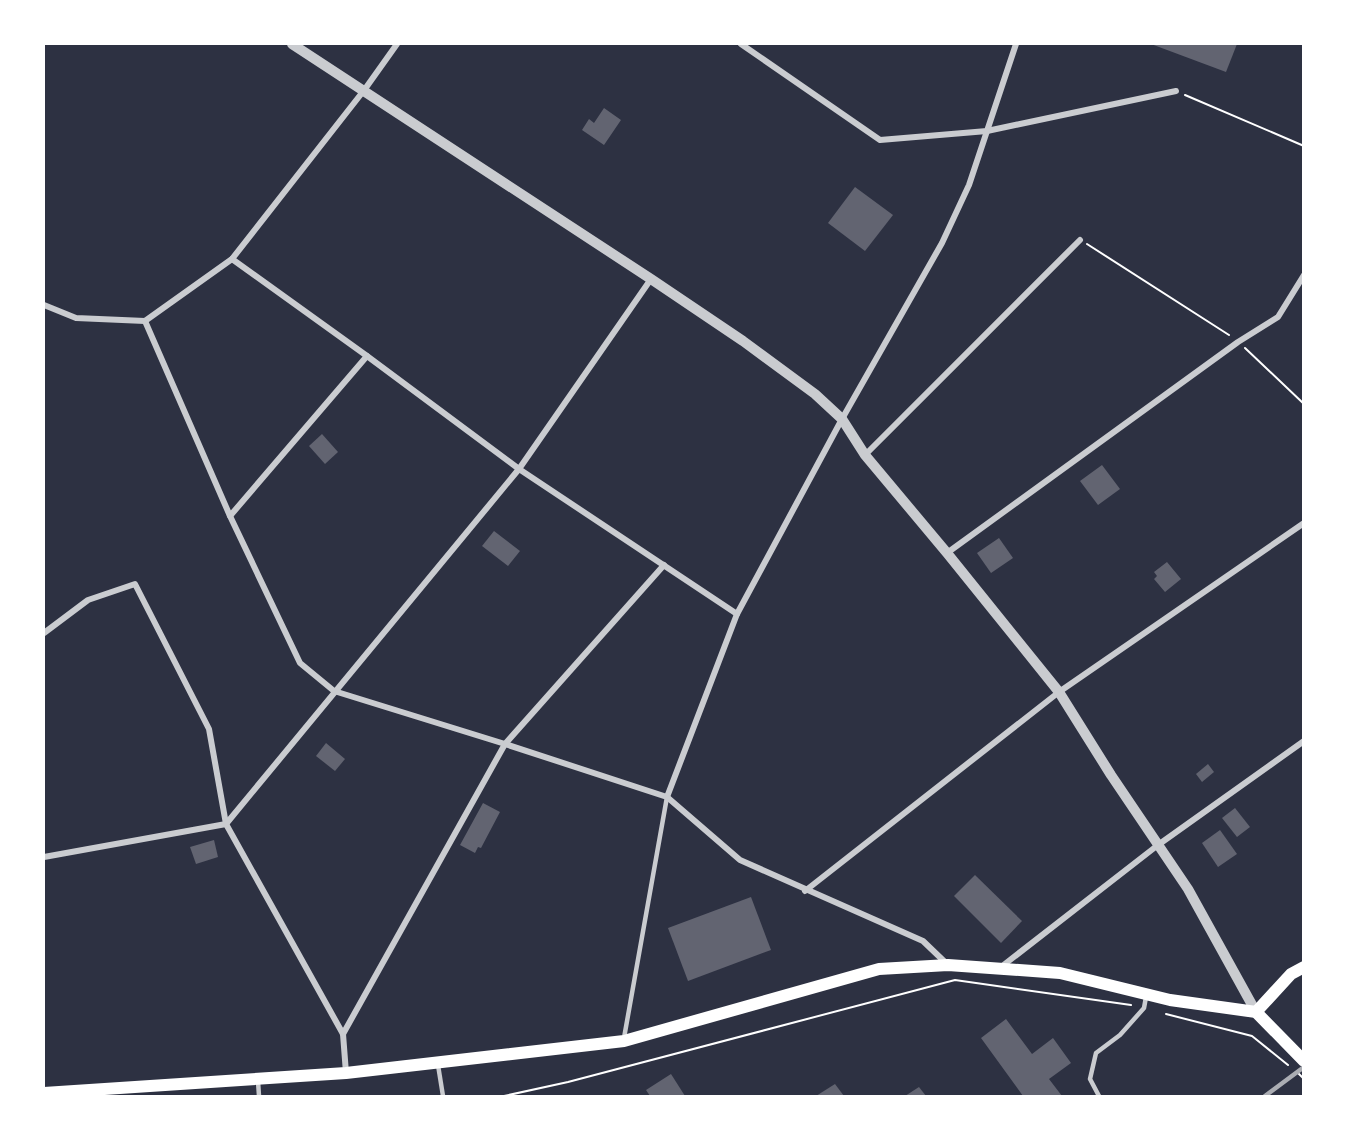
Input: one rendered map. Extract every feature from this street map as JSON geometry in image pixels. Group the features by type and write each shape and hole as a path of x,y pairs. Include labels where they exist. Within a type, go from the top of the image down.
{"main road":[{"path":"44,1093 346,1073 624,1041 879,969 948,965 1060,974 1170,1000 1256,1012 1300,1067"},
{"path":"1256,1012 1291,974 1304,967"}],"street":[{"path":"292,44 651,279 806,387 842,419 865,455 1059,692 1188,890 1256,1012"},
{"path":"44,305 76,318 145,321 232,259 397,44"},
{"path":"741,44 880,140 987,131 1176,91"},
{"path":"667,797 737,614 842,419 942,243 969,185 1016,44"},
{"path":"865,455 1080,240"},
{"path":"232,259 519,468 737,614"},
{"path":"947,553 1238,342 1278,317 1304,275"},
{"path":"44,857 226,824 519,468 651,279"},
{"path":"145,321 230,516 300,663 334,691 667,797 740,860 805,891 923,941 948,965"},
{"path":"230,516 367,356"},
{"path":"805,891 1059,692 1304,523"},
{"path":"343,1034 506,744 664,565"},
{"path":"44,633 88,600 135,584 209,729 226,824 343,1034 346,1073"},
{"path":"1001,968 1158,845 1304,741"}],"lane":[{"path":"624,1041 667,797"},
{"path":"1099,1096 1090,1079 1096,1053 1120,1035 1144,1008 1147,994"},
{"path":"438,1062 443,1096"},
{"path":"258,1078 258,1096"}],"path":[{"path":"1176,91 1304,146"},
{"path":"1080,240 1238,342 1304,404"},
{"path":"504,1096 568,1082 955,980 1144,1008"},
{"path":"1165,1014 1251,1036 1288,1065"},
{"path":"1300,1067 1304,1079"}],"building":[{"path":"1151,44 1237,44 1226,72"},
{"path":"604,108 621,120 604,145 582,130 589,119 594,123"},
{"path":"855,187 893,215 865,251 828,223"},
{"path":"322,434 338,452 325,464 309,446"},
{"path":"1102,465 1120,489 1098,505 1080,481"},
{"path":"494,531 520,551 508,566 482,546"},
{"path":"999,538 1013,558 991,573 977,553"},
{"path":"1167,562 1181,579 1165,592 1154,579 1157,576 1154,572"},
{"path":"326,743 345,759 335,771 316,756"},
{"path":"1208,764 1214,772 1202,782 1196,774"},
{"path":"483,803 500,812 481,848 478,847 475,853 460,845"},
{"path":"1235,808 1250,827 1237,837 1222,818"},
{"path":"1220,830 1237,854 1218,867 1202,843"},
{"path":"214,840 218,857 196,864 190,847"},
{"path":"975,875 1022,921 1001,943 954,896"},
{"path":"751,897 771,950 688,981 668,928"},
{"path":"1006,1019 1032,1054 1053,1038 1071,1063 1049,1079 1062,1096 1023,1096 981,1038"},
{"path":"671,1074 685,1096 650,1096 646,1090"},
{"path":"835,1084 844,1096 816,1096"},
{"path":"919,1087 926,1096 905,1096"}],"railway":[{"path":"1265,1096 1304,1067"}]}
